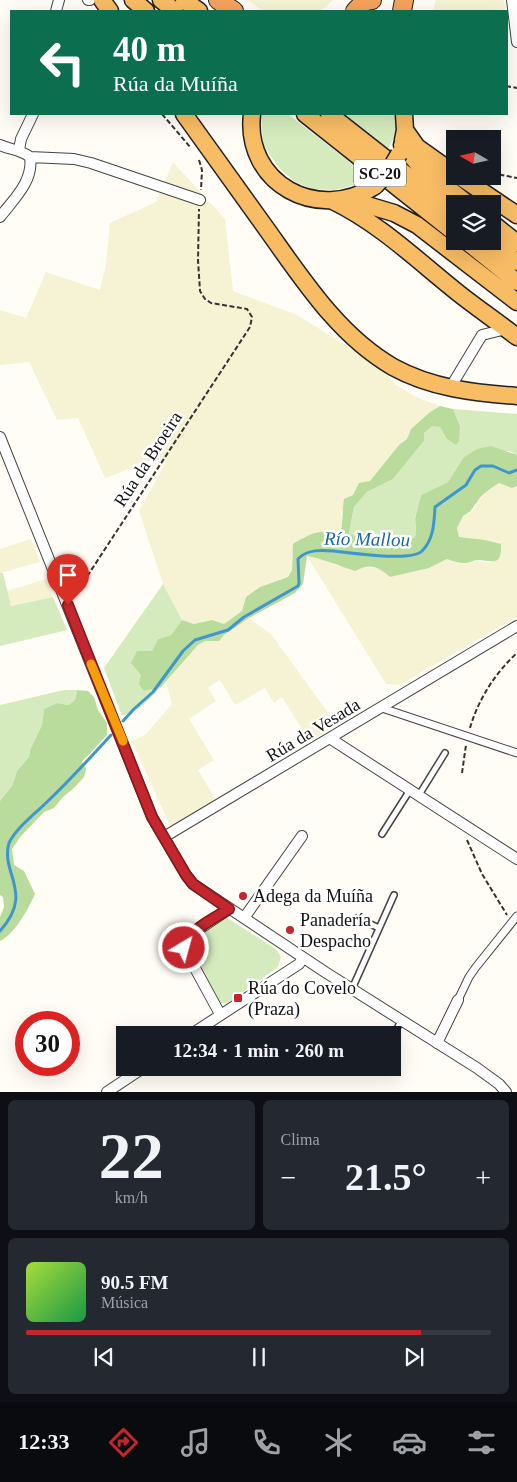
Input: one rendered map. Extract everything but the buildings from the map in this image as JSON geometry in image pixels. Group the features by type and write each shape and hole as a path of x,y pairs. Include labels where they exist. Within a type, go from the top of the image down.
{"highway":[{"path":"133,0 145,10"},
{"path":"161,0 174,10"},
{"path":"184,0 198,10"},
{"path":"210,0 222,10"},
{"path":"218,0 233,10"},
{"path":"356,10 365,1 372,0"},
{"path":"185,115 301,276 333,316 360,343 393,366 427,382 462,391 517,396"},
{"path":"252,115 252,138 256,154 274,179 287,189 303,196 340,200 394,213 418,225 517,302"},
{"name":"SC-20","path":"306,115 446,226"},
{"name":"SC-20","path":"330,115 446,206"},
{"path":"340,200 364,193 375,186 389,171 402,143 404,115"},
{"path":"402,143 417,147 446,168"},
{"path":"402,143 419,165 457,195"},
{"path":"472,185 517,215"},
{"path":"340,200 512,333"},
{"path":"501,230 517,243"},
{"path":"501,249 517,262"},
{"path":"477,250 517,282"}],"street":[{"path":"512,0 517,42"},
{"path":"18,150 33,115"},
{"path":"0,145 18,150 30,157 74,159 91,162 200,200"},
{"path":"0,217 21,190 30,173 30,157"},
{"path":"450,388 482,335 512,333"},
{"path":"1,441 152,817 193,884 303,958 477,1068 499,1084 506,1092"},
{"path":"382,708 517,626"},
{"name":"Rúa da Vesada","path":"164,837 382,708 468,735 517,753"},
{"path":"349,728 352,752"},
{"path":"331,739 517,859"},
{"path":"244,918 302,836"},
{"path":"220,1014 183,944 196,930 229,909"},
{"path":"437,1043 469,977 517,916"},
{"path":"203,1026 299,964 303,958"},
{"path":"107,1092 131,1076"}],"lane":[{"path":"382,834 445,753"},
{"path":"352,989 394,895"},
{"path":"357,918 379,928"},
{"path":"398,1026 401,1021"}],"path":[{"path":"163,115 192,150"},
{"path":"199,157 202,170 200,200"},
{"path":"501,175 517,178"},
{"name":"Rúa da Broeira","path":"68,605 250,327 252,316 247,309 211,303 205,299 200,291 198,260 200,200"},
{"path":"462,773 468,735 484,694 517,653"},
{"path":"465,833 470,849 482,874 506,913"}],"shaded area":[{"path":"248,0 333,0 322,10 262,10"},
{"path":"436,0 504,0 506,10 433,10"},
{"path":"173,162 225,219 233,291 297,315 352,349 376,361 396,385 418,398 440,406 430,412 411,429 407,439 399,445 370,482 353,495 341,512 341,532 337,534 328,531 303,537 292,555 292,570 288,577 260,587 246,597 242,611 224,624 212,620 194,624 182,620 163,584 139,511 166,462 155,459 105,478 78,418 57,420 29,362 0,365 0,310 26,318 46,272 100,290 106,264 110,223 156,202"},
{"path":"499,483 512,488 517,486 517,617 399,685 386,684 307,556 325,559 337,566 379,568 390,577 429,568 447,559 465,564 477,560 489,563 498,559 501,553 470,538 459,537 457,528 463,516 473,511 477,502 488,490"},
{"path":"31,539 40,562 0,573 0,549"},
{"path":"46,579 53,597 11,606 7,591"},
{"path":"249,618 271,634 334,721 333,727 310,742 282,697 274,703 265,688 235,705 220,680 208,688 216,701 189,719 214,760 198,770 216,800 176,827 170,826 132,741 145,735 172,704 166,682 198,645 205,641 219,641 224,635"}],"green space":[{"path":"261,115 289,115 369,177 356,185 335,190 311,189 294,181 279,168 263,145"},
{"path":"345,115 396,115 397,132 388,149"},
{"path":"440,406 453,409 460,426 459,441 456,445 446,438 440,427 432,426 424,433 424,441 393,479 367,492 354,507 349,533 354,536 363,534 387,538 415,538 415,519 421,495 448,482 463,458 477,449 491,446 517,455 517,486 512,488 499,483 487,491 470,511 463,516 457,528 459,537 501,544 500,556 496,561 477,560 465,563 447,559 429,568 390,577 374,567 365,567 355,571 307,556 303,584 295,593 249,618 224,635 219,641 205,641 198,645 161,687 144,691 139,684 141,675 131,663 137,651 152,651 158,639 171,635 182,620 194,624 212,620 224,624 242,611 246,597 260,587 288,577 292,570 293,544 314,533 331,532 337,534 341,532 344,499 353,495 359,483 370,481 399,445 407,439 411,429 430,412"},
{"path":"453,409 517,414 517,455 509,451 463,458 448,482 421,495 415,519 415,538 387,538 363,534 354,536 349,533 354,507 367,492 393,479 424,441 424,433 432,425 440,427 446,438 460,426"},
{"path":"0,573 3,573 11,606 53,597 67,630 0,646"},
{"path":"163,584 182,620 171,635 158,639 141,675 144,691 161,687 140,708 122,716 104,668"},
{"path":"64,690 75,690 77,692 75,700 68,705 57,703 44,709 42,725 30,750 29,757 17,771 12,786 0,801 0,705"},
{"path":"75,690 88,691 94,697 98,710 107,723 107,735 82,762 86,769 84,777 54,808 44,812 21,836 12,849 14,865 24,871 35,894 16,927 0,941 0,917 4,907 3,897 0,895 0,801 12,786 17,771 29,757 30,750 42,725 44,709 57,703 68,705 75,700 77,692"},
{"path":"224,916 276,949 281,957 278,967 227,1003 221,1003 215,998 190,948 190,940"}],"waterway":[{"name":"Río Mallou","path":"123,721 153,692 183,651 195,640 228,630 244,617 298,586 298,559 306,553 320,550 381,556 416,554 422,551 429,541 433,530 435,507 466,485 475,470 481,466 493,466 509,473 517,470"},
{"name":"Río Mallou","path":"0,931 10,917 15,905 16,894 7,854 12,837 111,735"}],"slow traffic":[{"path":"91,664 123,741"}],"place":[{"name":"Adega da Muíña","path":"243,896"},
{"name":"Panadería Despacho","path":"290,930"},
{"name":"Rúa do Covelo (Praza)","path":"238,998"}],"route":[{"path":"68,605 152,817 193,884 229,909 196,930 185,940 184,948"}]}
